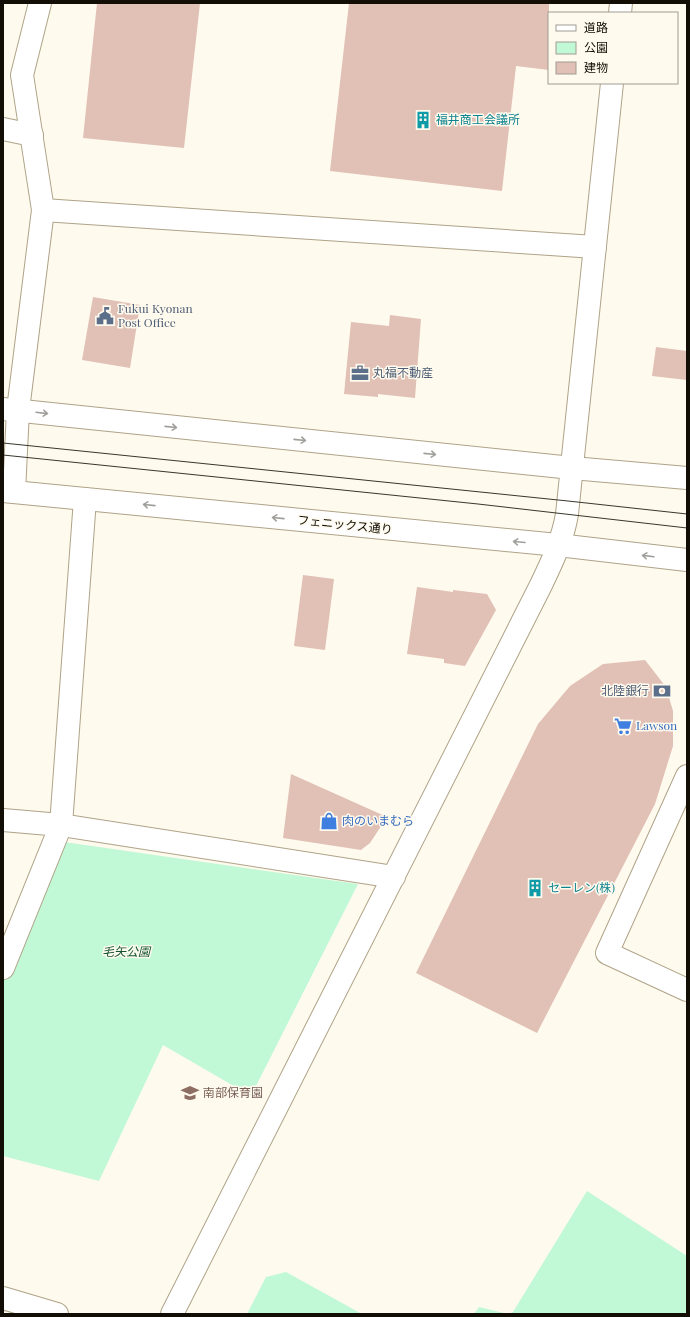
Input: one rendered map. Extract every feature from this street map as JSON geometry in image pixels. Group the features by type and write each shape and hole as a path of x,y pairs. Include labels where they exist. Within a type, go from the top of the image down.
{"street":[{"path":"8,492 10,410 43,210 22,75 40,3"},
{"path":"172,1314 541,585 565,527 612,84"},
{"path":"3,129 32,135"},
{"path":"43,210 595,248"},
{"path":"10,410 572,468 687,478"},
{"name":"フェニックス通り","path":"8,492 558,545 687,560"},
{"path":"3,968 61,825 84,499"},
{"path":"686,778 607,953 687,990"},
{"path":"3,820 61,825 394,877"},
{"path":"3,1298 57,1314"}],"green space":[{"name":"毛矢公園","path":"64,842 358,884 251,1096 163,1045 99,1181 3,1156 3,981"},
{"path":"587,1191 687,1256 687,1314 508,1314 513,1312"},
{"path":"286,1272 362,1314 247,1314 266,1277"},
{"path":"479,1307 508,1314 474,1314"}],"building":[{"path":"97,3 200,3 184,148 83,138"},
{"name":"福井商工会議所","path":"349,3 549,3 548,70 516,66 502,191 330,171"},
{"path":"93,297 140,305 130,368 82,360"},
{"path":"390,315 421,319 415,398 378,394 378,397 344,394 351,322 389,326"},
{"path":"656,347 687,351 687,380 652,376"},
{"path":"303,575 334,579 325,650 294,646"},
{"path":"417,587 453,592 453,590 487,594 496,610 465,666 444,663 444,659 407,654"},
{"name":"セーレン(株)","path":"645,660 666,687 673,711 673,746 655,804 537,1033 416,973 538,724 570,686 603,664"},
{"path":"291,774 387,817 370,843 361,850 283,838"}],"tram line":[{"path":"3,443 687,514"},
{"path":"3,455 478,504 687,528"}],"place":[{"name":"福井商工会議所","path":"423,120"},
{"name":"Fukui Kyonan Post Office","path":"105,316"},
{"name":"丸福不動産","path":"360,373"},
{"name":"北陸銀行","path":"662,691"},
{"name":"Lawson","path":"623,726"},
{"name":"肉のいまむら","path":"329,821"},
{"name":"セーレン(株)","path":"535,888"},
{"name":"南部保育園","path":"190,1093"}]}
